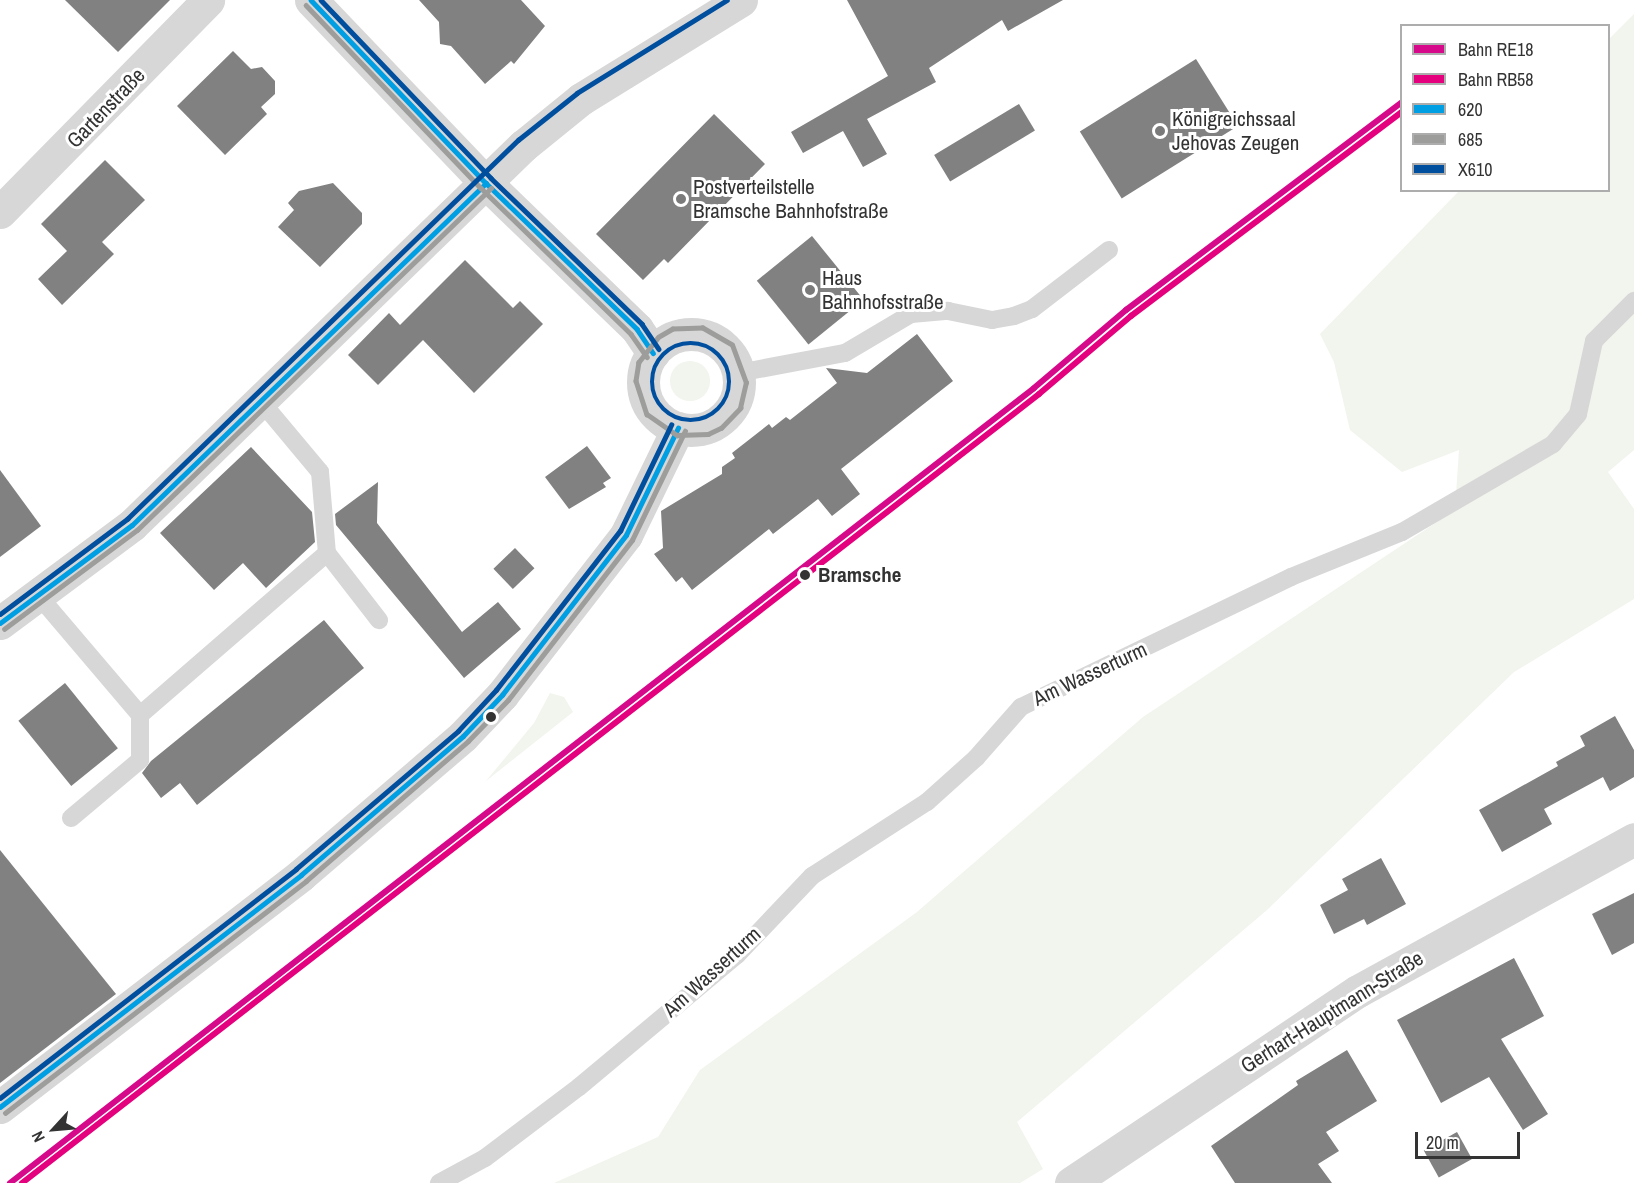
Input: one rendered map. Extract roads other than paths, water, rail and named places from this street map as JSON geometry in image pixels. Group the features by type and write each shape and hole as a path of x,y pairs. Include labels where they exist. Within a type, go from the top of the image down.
{"street":[{"name":"Gartenstraße","path":"0,212 208,0"},
{"path":"311,0 486,183 638,329 653,353"},
{"path":"0,623 132,525 259,399 523,146 581,99 741,0"},
{"path":"702,335 726,349 738,374 734,404 717,422 697,429 678,428 664,421 646,397 646,366 653,353 675,336 702,335"},
{"path":"0,1107 301,874 463,736 502,695 626,535 678,428"},
{"name":"Gerhart-Hauptmann-Straße","path":"1071,1183 1358,991 1634,840"}],"lane":[{"path":"738,374 844,353 911,314 948,311 992,320 1014,316 1032,309 1109,250"},
{"name":"Am Wasserturm","path":"439,1183 485,1158 579,1087 737,955 812,876 927,802 976,758 1021,707 1291,577 1402,532 1553,444 1578,414 1594,341 1634,301"},
{"path":"259,399 320,472 327,554 379,620"},
{"path":"140,715 327,554"},
{"path":"38,595 140,715 140,760 71,818"}],"rail line":[{"name":"RE18","path":"10,1183 1034,388 1126,310 1400,104"},
{"name":"RB58","path":"22,1183 1039,394 1131,316 1400,114"}],"place":[{"name":"Königreichssaal Jehovas Zeugen","path":"1160,131"},
{"name":"Postverteilstelle Bramsche Bahnhofstraße","path":"681,199"},
{"name":"Haus Bahnhofsstraße","path":"810,290"},
{"name":"Bramsche","path":"805,575"}]}
